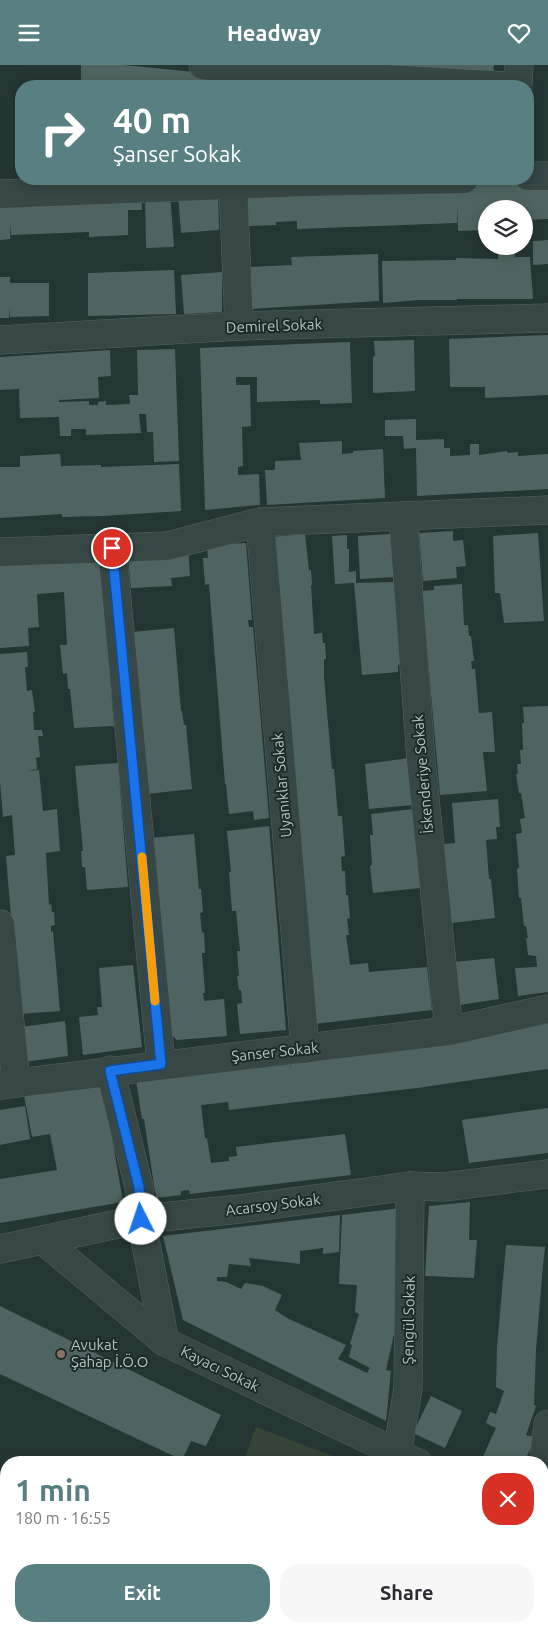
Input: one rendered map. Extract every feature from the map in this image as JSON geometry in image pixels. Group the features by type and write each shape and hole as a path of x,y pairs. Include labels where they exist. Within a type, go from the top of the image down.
{"street":[{"path":"203,65 245,71 404,80"},
{"path":"518,65 518,80"},
{"path":"534,177 548,176"},
{"path":"0,194 233,185 239,326"},
{"name":"Demirel Sokak","path":"0,340 239,326 548,318"},
{"path":"0,552 167,545 260,522 548,510"},
{"name":"İskenderiye Sokak","path":"402,516 421,760 450,1031"},
{"name":"Uyanıklar Sokak","path":"260,522 304,1049"},
{"path":"112,548 161,1064"},
{"path":"0,924 8,1083"},
{"name":"Şanser Sokak","path":"8,1083 450,1031 548,1009"},
{"path":"110,1071 139,1187 141,1219 165,1343"},
{"name":"Acarsoy Sokak","path":"0,1249 141,1219 240,1209 410,1186 444,1187 548,1174"},
{"name":"Şengül Sokak","path":"407,1456 410,1186"},
{"name":"Kayacı Sokak","path":"44,1241 165,1343 403,1456"},
{"path":"544,1456 548,1424"}],"green space":[{"path":"256,1427 333,1456 245,1456"}],"building":[{"path":"81,65 124,65 205,73 205,80 81,80"},
{"path":"378,65 494,65 493,76"},
{"path":"534,180 548,180 548,219 533,220 533,200 478,200 478,230 458,231 457,206 457,223 297,229 297,221 276,222 276,225 248,226 246,190 397,185 534,185"},
{"path":"141,191 142,210 128,210 128,235 89,237 89,232 11,235 11,221 10,239 0,240 0,199"},
{"path":"218,191 219,230 181,233 178,193"},
{"path":"170,193 174,247 146,248 145,194"},
{"path":"548,240 548,264 533,265 533,241"},
{"path":"378,254 379,301 250,309 248,267 292,265 291,257"},
{"path":"498,255 530,257 533,299 418,300 383,303 382,261 456,260 456,258 498,259"},
{"path":"174,270 176,314 88,316 88,273"},
{"path":"222,272 222,312 184,314 181,275"},
{"path":"0,277 10,277 10,283 49,283 49,316 10,317 10,307 9,318 0,318"},
{"path":"548,335 548,395 485,398 485,387 450,387 449,339"},
{"path":"414,340 415,391 373,393 374,341"},
{"path":"350,342 352,403 320,404 320,400 257,402 257,377 236,377 236,385 250,385 251,426 242,427 243,466 238,467 238,475 259,474 260,505 205,510 200,348"},
{"path":"175,349 179,461 154,462 153,432 147,432 146,414 139,414 141,433 86,435 86,429 71,429 71,436 60,436 59,417 20,418 19,389 0,390 0,357 110,350 111,376 98,377 99,398 59,400 59,402 89,401 89,405 98,405 98,402 106,401 106,405 130,404 129,395 138,395 137,350"},
{"path":"416,419 416,440 444,439 444,448 450,448 450,456 470,455 470,444 479,444 479,455 507,451 507,453 518,452 518,456 548,454 548,489 417,496 416,448 404,449 403,436 385,436 385,420"},
{"path":"342,441 342,454 353,453 353,451 383,449 385,498 267,505 265,470 275,470 275,461 301,460 299,443"},
{"path":"60,454 61,466 101,465 101,467 179,464 181,511 102,516 62,517 62,514 0,518 0,467 20,467 20,456"},
{"path":"453,531 453,541 463,540 466,566 456,567 457,578 423,581 419,533"},
{"path":"538,533 544,621 504,623 500,593 495,593 493,536"},
{"path":"305,534 309,570 311,570 314,634 322,633 323,643 325,643 324,677 332,769 334,769 338,816 342,816 345,856 341,857 342,871 345,871 346,895 348,895 350,918 347,919 349,935 346,935 350,965 368,963 369,972 427,967 432,1010 314,1024 272,537"},
{"path":"390,534 394,577 360,579 358,536"},
{"path":"347,535 349,572 356,571 356,583 394,582 402,664 398,665 398,672 362,675 354,583 335,584 332,536"},
{"path":"246,543 252,620 248,620 249,627 253,627 269,818 254,820 253,811 229,814 209,584 205,585 203,558 208,558 207,545"},
{"path":"188,546 190,576 171,578 172,586 131,588 127,550"},
{"path":"100,551 114,726 74,728 70,689 68,689 67,673 63,674 60,645 67,645 64,592 37,594 39,627 28,628 29,646 0,648 0,557"},
{"path":"462,584 464,625 468,625 469,636 471,636 474,661 471,661 472,669 475,669 479,713 492,712 495,752 483,752 487,791 440,795 422,591 434,590 434,586"},
{"path":"174,628 181,711 184,725 186,725 192,789 147,794 133,632"},
{"path":"27,652 28,667 25,667 27,691 32,690 35,712 33,712 34,730 42,730 43,736 38,736 40,757 36,758 37,769 28,771 39,770 43,811 57,809 60,851 46,853 49,905 51,904 52,912 54,912 55,925 51,926 51,932 53,931 60,1011 19,1014 6,856 15,855 12,815 3,817 0,782 0,654"},
{"path":"548,706 548,992 518,996 515,968 537,967 536,956 528,955 526,938 528,938 526,926 524,926 521,898 519,898 516,834 522,833 520,819 525,818 516,774 518,774 517,764 521,764 520,750 523,750 523,707"},
{"path":"409,758 413,805 369,809 365,764"},
{"path":"118,763 128,887 87,890 85,867 82,867 81,851 83,851 75,766"},
{"path":"498,799 500,827 496,827 497,839 486,840 495,918 451,923 444,844 455,843 452,803"},
{"path":"414,809 420,888 373,893 370,866 372,865 370,835 373,835 371,814"},
{"path":"269,826 286,1030 240,1034 237,1004 242,1003 237,976 239,976 237,951 240,951 236,911 232,911 227,831"},
{"path":"194,834 203,912 200,913 202,933 204,932 205,953 202,953 204,1001 224,999 227,1036 177,1040 168,1032 150,838"},
{"path":"494,958 499,999 459,1005 454,962"},
{"path":"133,965 142,1047 83,1055 79,1017 98,1015 97,1007 102,1007 99,968"},
{"path":"65,1021 68,1056 24,1062 21,1027"},
{"path":"548,1022 548,1069 417,1088 229,1110 228,1102 201,1105 205,1138 207,1138 211,1163 229,1161 229,1157 237,1156 236,1147 345,1134 351,1175 190,1194 189,1190 181,1191 181,1195 156,1198 136,1080 289,1061 291,1069 290,1061"},
{"path":"103,1084 123,1202 0,1223 0,1179 57,1170 50,1134 32,1137 24,1095"},
{"path":"25,1106 30,1139 0,1145 0,1110"},
{"path":"548,1108 548,1153 469,1163 462,1120"},
{"path":"470,1202 469,1240 477,1240 474,1278 425,1276 429,1206"},
{"path":"402,1208 394,1334 386,1370 391,1371 386,1421 183,1320 163,1236 340,1215 339,1252 323,1254 323,1248 300,1251 300,1264 249,1258 251,1266 229,1264 227,1277 217,1277 217,1281 226,1282 241,1289 245,1283 263,1286 282,1295 275,1310 287,1318 346,1345 338,1359 367,1373 370,1368 349,1357 352,1345 350,1344 359,1314 355,1312 357,1285 339,1284 342,1215"},
{"path":"506,1245 545,1247 536,1350 534,1405 536,1406 526,1435 534,1437 527,1456 483,1456 496,1428 486,1423 490,1412 496,1414 504,1391 496,1387 497,1347"},
{"path":"0,1306 221,1415 206,1446 191,1441 184,1456 174,1456 0,1374"},
{"path":"431,1396 462,1411 445,1448 413,1433"}],"slow traffic":[{"path":"142,857 155,1001"}],"place":[{"name":"Avukat Şahap İ.Ö.O","path":"61,1354"}],"route":[{"path":"112,548 161,1064 110,1071 139,1187 141,1219"}]}
